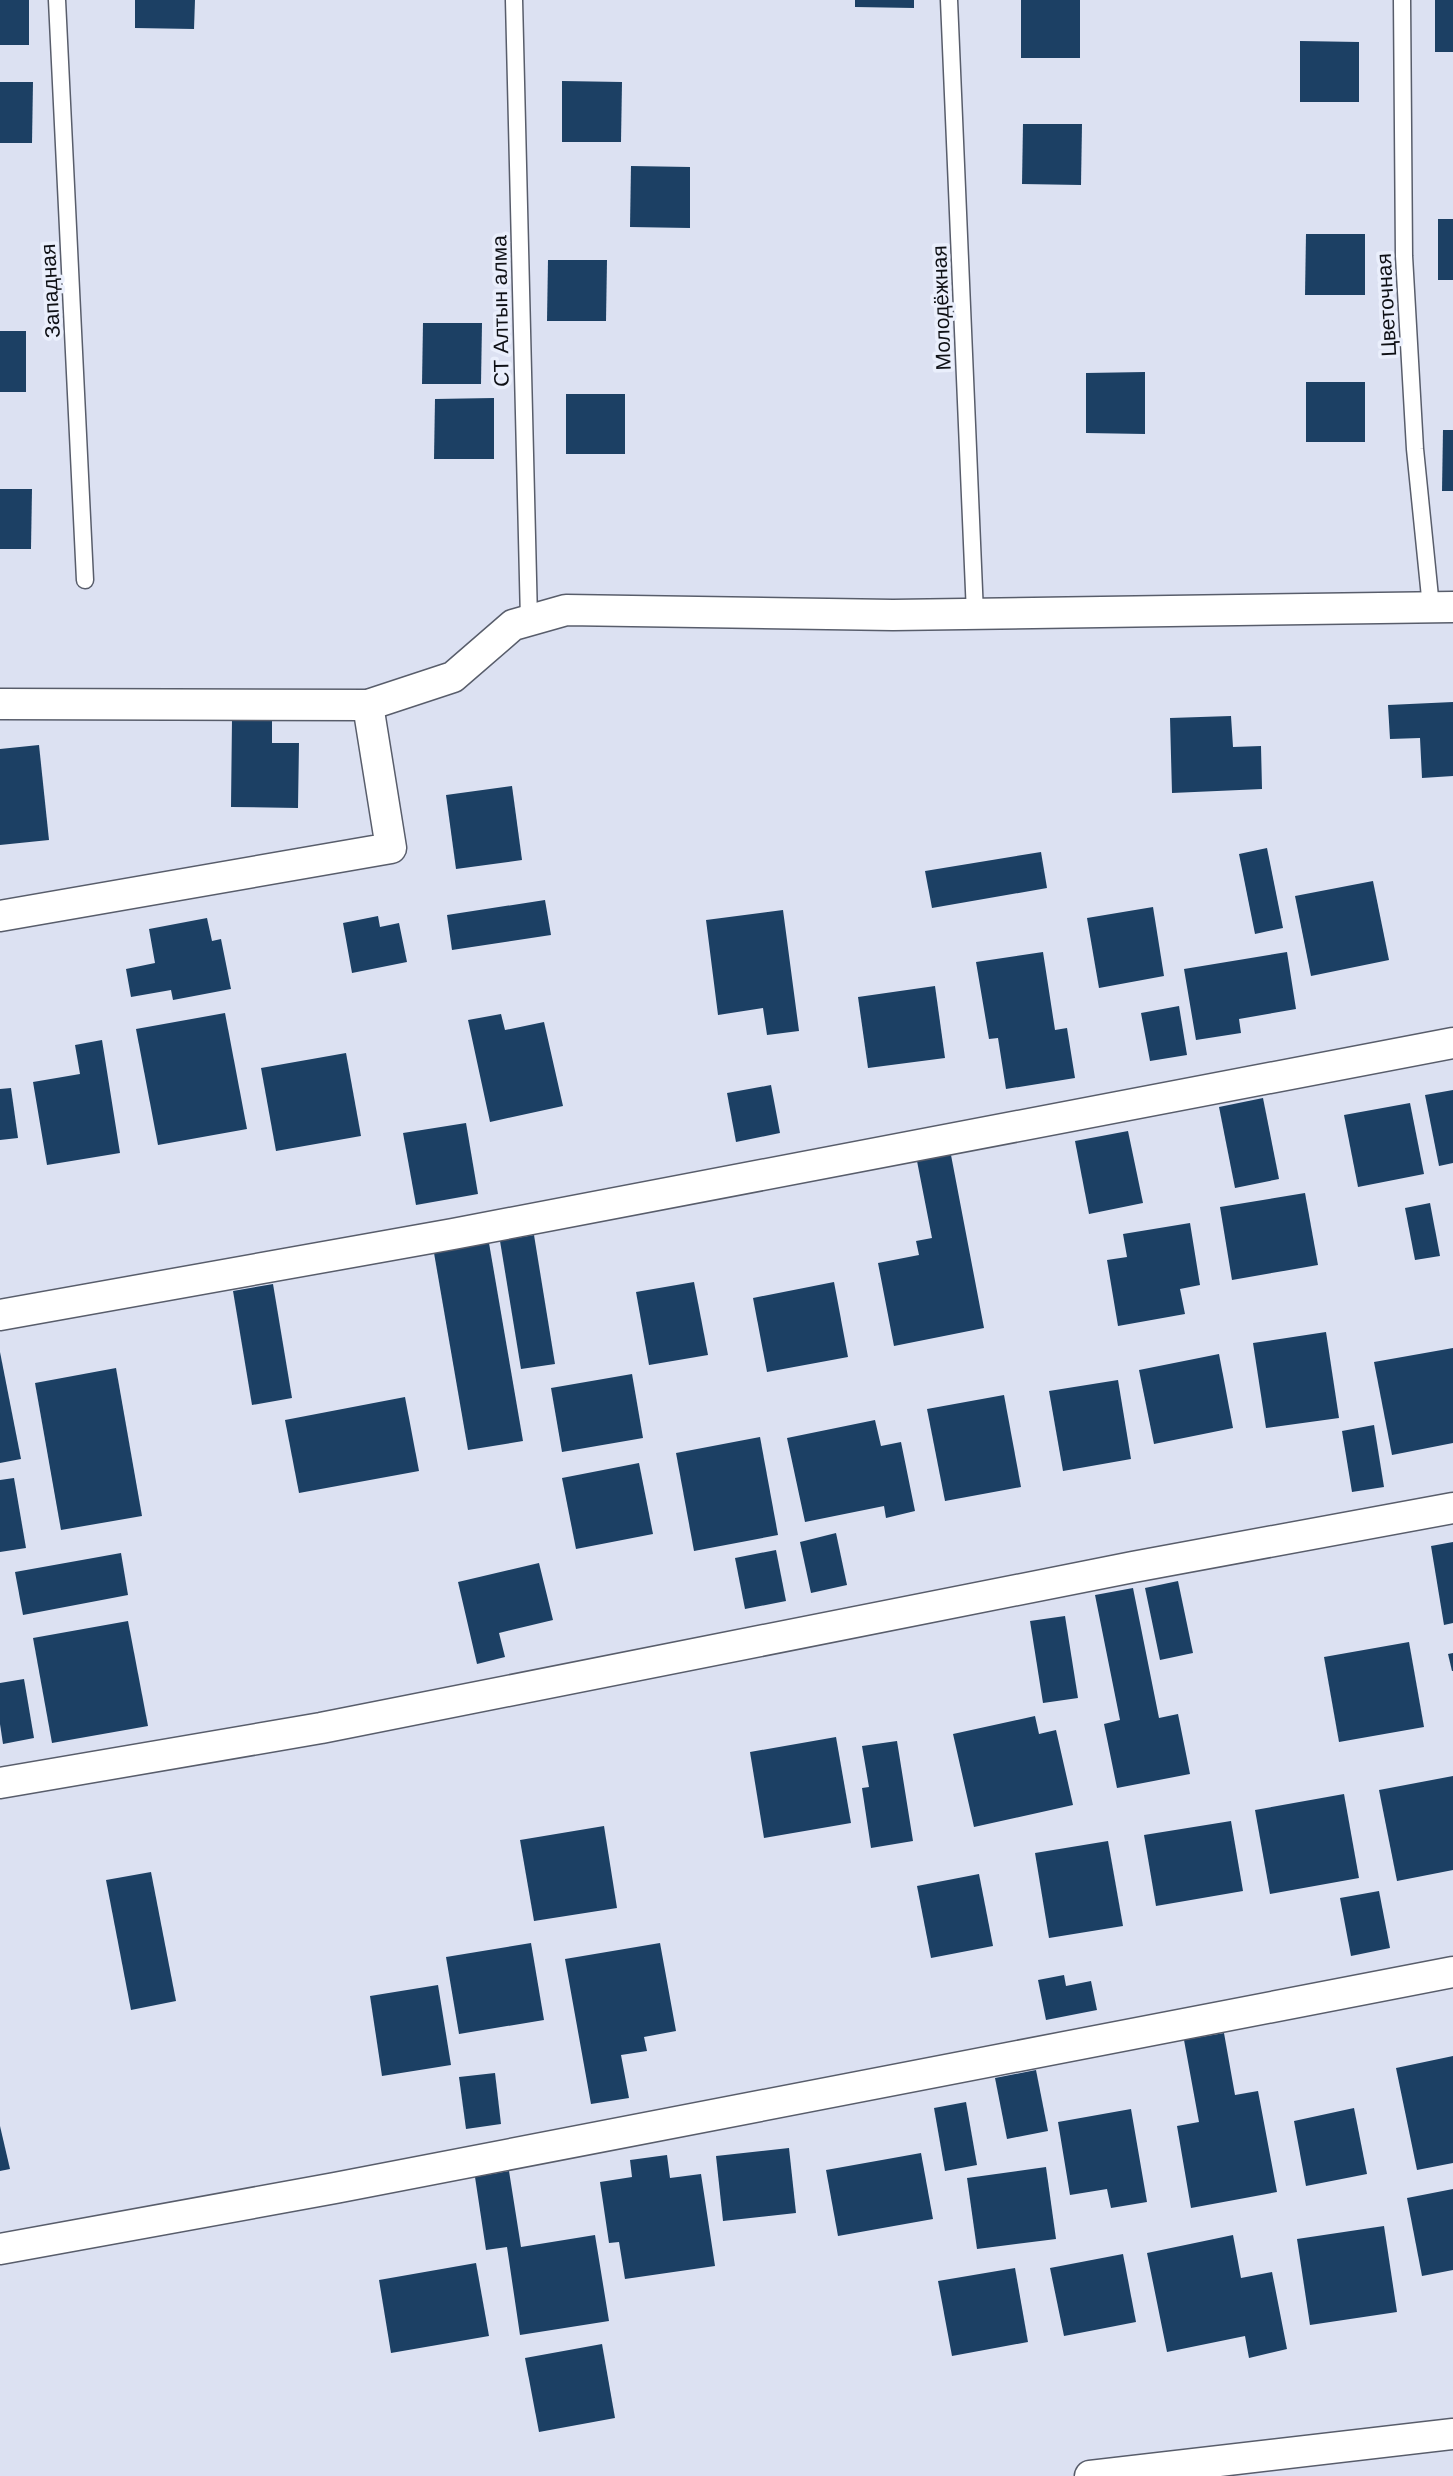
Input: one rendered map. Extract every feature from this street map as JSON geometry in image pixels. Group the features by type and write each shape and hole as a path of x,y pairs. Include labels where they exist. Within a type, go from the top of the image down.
{"street":[{"path":"0,704 368,705 453,677 513,625 566,610 894,615 1442,607"},
{"path":"0,916 391,848 368,705"},
{"path":"0,1315 453,1234 1453,1043"},
{"path":"0,1783 321,1728 1133,1567 1453,1508"},
{"path":"0,2249 335,2189 1453,1972"},
{"path":"1090,2476 1453,2434"}],"lane":[{"name":"Западная","path":"57,0 85,580"},
{"name":"СТ Алтын алма","path":"514,0 529,620"},
{"name":"Молодёжная","path":"949,0 975,614"},
{"name":"Цветочная","path":"1402,0 1404,256 1415,449 1442,607"}],"building":[{"path":"0,0 29,0 29,45 0,45"},
{"path":"135,0 195,0 194,29 135,28"},
{"path":"855,0 914,0 914,8 855,7"},
{"path":"1021,0 1080,0 1080,58 1021,58"},
{"path":"1435,0 1453,0 1453,52 1435,52"},
{"path":"1300,41 1359,42 1359,102 1300,102"},
{"path":"562,81 622,82 621,142 562,142"},
{"path":"0,82 33,82 32,143 0,143"},
{"path":"1023,124 1082,124 1081,185 1022,184"},
{"path":"631,166 690,167 690,228 630,227"},
{"path":"1438,219 1453,219 1453,280 1438,280"},
{"path":"1306,234 1365,234 1365,295 1305,295"},
{"path":"548,260 607,260 606,321 547,321"},
{"path":"423,323 482,323 481,384 422,384"},
{"path":"0,331 26,331 26,392 0,392"},
{"path":"1145,372 1145,434 1086,433 1086,373"},
{"path":"1306,382 1365,382 1365,442 1306,442"},
{"path":"566,394 625,394 625,454 566,454"},
{"path":"494,398 494,459 434,459 435,399"},
{"path":"1443,430 1453,430 1453,491 1442,491"},
{"path":"0,489 32,489 31,549 0,549"},
{"path":"1453,702 1453,776 1422,778 1420,738 1390,739 1388,705"},
{"path":"1231,716 1233,747 1261,746 1262,789 1172,793 1170,718"},
{"path":"232,719 272,720 272,743 299,743 298,808 231,807"},
{"path":"39,745 49,840 0,845 0,749"},
{"path":"512,786 522,860 456,869 446,795"},
{"path":"1267,848 1283,928 1255,934 1239,854"},
{"path":"1041,852 1047,888 932,908 925,871"},
{"path":"1373,881 1389,960 1311,976 1295,896"},
{"path":"545,900 551,935 452,950 447,915"},
{"path":"1153,907 1164,976 1099,988 1087,918"},
{"path":"783,910 799,1031 767,1035 763,1008 718,1015 706,920"},
{"path":"378,916 380,927 399,923 407,962 352,973 343,923"},
{"path":"207,918 212,941 221,939 231,989 173,1000 171,990 131,997 126,969 155,963 149,929"},
{"path":"1043,952 1055,1030 1067,1028 1075,1078 1006,1089 998,1038 989,1039 976,962"},
{"path":"1287,952 1296,1009 1239,1019 1241,1033 1196,1040 1184,969"},
{"path":"935,986 945,1058 868,1068 858,997"},
{"path":"1179,1006 1187,1055 1150,1061 1141,1013"},
{"path":"225,1013 247,1129 158,1145 136,1029"},
{"path":"501,1014 505,1030 544,1022 563,1106 490,1122 468,1020"},
{"path":"102,1040 120,1153 47,1165 33,1082 80,1074 75,1045"},
{"path":"346,1053 361,1136 276,1151 261,1068"},
{"path":"771,1085 780,1133 736,1142 727,1093"},
{"path":"11,1088 18,1138 0,1140 0,1089"},
{"path":"1453,1090 1453,1163 1439,1166 1425,1095"},
{"path":"1263,1098 1279,1179 1235,1188 1219,1107"},
{"path":"1410,1103 1424,1174 1358,1187 1344,1115"},
{"path":"466,1123 478,1194 416,1205 403,1133"},
{"path":"1128,1131 1143,1203 1089,1214 1075,1141"},
{"path":"951,1155 984,1328 894,1346 878,1263 919,1255 916,1241 932,1238 917,1161"},
{"path":"1305,1193 1318,1265 1232,1280 1220,1207"},
{"path":"1430,1203 1440,1256 1415,1260 1405,1208"},
{"path":"1190,1223 1200,1285 1180,1289 1185,1314 1118,1326 1107,1260 1127,1257 1123,1234"},
{"path":"534,1235 555,1364 521,1369 500,1241"},
{"path":"489,1243 523,1441 468,1450 434,1253"},
{"path":"694,1282 708,1355 649,1365 636,1292"},
{"path":"834,1282 848,1357 767,1372 753,1298"},
{"path":"273,1284 292,1398 252,1405 233,1291"},
{"path":"1326,1332 1339,1418 1266,1428 1253,1343"},
{"path":"1453,1348 1453,1443 1392,1455 1374,1362"},
{"path":"0,1352 21,1459 0,1463"},
{"path":"1219,1354 1233,1428 1154,1444 1139,1370"},
{"path":"116,1368 142,1516 61,1530 35,1383"},
{"path":"632,1374 643,1438 562,1452 551,1388"},
{"path":"1118,1380 1131,1459 1063,1471 1049,1391"},
{"path":"1004,1395 1021,1487 945,1501 927,1409"},
{"path":"405,1397 419,1471 299,1493 285,1420"},
{"path":"875,1420 881,1446 901,1442 915,1511 886,1518 884,1506 805,1522 787,1438"},
{"path":"1374,1425 1384,1487 1352,1492 1342,1431"},
{"path":"760,1437 778,1535 694,1551 676,1453"},
{"path":"639,1463 653,1534 576,1549 562,1478"},
{"path":"14,1478 26,1548 0,1552 0,1480"},
{"path":"836,1533 847,1585 811,1593 800,1542"},
{"path":"1453,1542 1453,1623 1444,1625 1431,1546"},
{"path":"776,1550 786,1601 745,1609 735,1558"},
{"path":"121,1553 128,1595 23,1615 15,1572"},
{"path":"539,1563 553,1620 499,1633 505,1657 477,1664 458,1582"},
{"path":"1178,1581 1193,1653 1160,1660 1145,1588"},
{"path":"1133,1588 1159,1718 1178,1714 1190,1774 1117,1788 1104,1724 1120,1720 1095,1595"},
{"path":"1065,1616 1078,1698 1043,1703 1030,1621"},
{"path":"128,1621 148,1726 52,1743 33,1638"},
{"path":"1409,1642 1424,1727 1339,1742 1324,1657"},
{"path":"1453,1653 1453,1671 1452,1671 1448,1654"},
{"path":"24,1679 34,1738 3,1744 0,1683"},
{"path":"1035,1716 1039,1734 1056,1730 1073,1805 974,1827 953,1734"},
{"path":"836,1737 851,1823 764,1838 750,1752"},
{"path":"897,1741 913,1841 871,1848 862,1788 869,1787 862,1746"},
{"path":"1453,1776 1453,1870 1397,1881 1379,1790"},
{"path":"1344,1794 1359,1878 1270,1894 1255,1810"},
{"path":"1231,1821 1243,1891 1156,1906 1144,1835"},
{"path":"604,1826 617,1908 534,1921 520,1840"},
{"path":"1108,1841 1123,1926 1049,1938 1035,1853"},
{"path":"151,1872 176,2001 131,2010 106,1880"},
{"path":"979,1874 993,1946 931,1958 917,1886"},
{"path":"1379,1891 1390,1948 1351,1956 1340,1898"},
{"path":"531,1943 544,2020 459,2034 446,1957"},
{"path":"660,1943 676,2031 644,2037 647,2051 621,2055 629,2098 591,2104 565,1959"},
{"path":"1064,1975 1066,1986 1091,1981 1097,2010 1046,2020 1038,1980"},
{"path":"438,1985 451,2065 382,2076 370,1996"},
{"path":"1224,2033 1235,2095 1258,2091 1277,2192 1191,2208 1177,2126 1199,2122 1184,2040"},
{"path":"1453,2056 1453,2163 1417,2170 1396,2068"},
{"path":"1036,2070 1048,2131 1007,2139 995,2078"},
{"path":"495,2073 501,2124 466,2129 459,2077"},
{"path":"966,2102 977,2165 945,2171 934,2108"},
{"path":"1354,2108 1367,2174 1306,2186 1294,2121"},
{"path":"1131,2109 1147,2202 1111,2208 1107,2189 1070,2195 1058,2122"},
{"path":"0,2126 10,2169 0,2171"},
{"path":"789,2148 796,2213 723,2221 716,2156"},
{"path":"921,2153 933,2219 838,2236 826,2170"},
{"path":"667,2155 670,2178 701,2174 715,2266 625,2279 619,2242 609,2243 600,2182 632,2177 630,2160"},
{"path":"1046,2167 1056,2239 977,2249 967,2178"},
{"path":"509,2171 521,2247 595,2235 609,2321 520,2335 507,2247 486,2250 475,2177"},
{"path":"1453,2189 1453,2270 1422,2276 1407,2198"},
{"path":"1384,2226 1397,2312 1310,2325 1297,2239"},
{"path":"1233,2235 1241,2278 1272,2272 1287,2349 1249,2358 1245,2336 1167,2352 1147,2253"},
{"path":"1123,2254 1136,2322 1064,2336 1050,2268"},
{"path":"476,2263 489,2336 391,2353 379,2280"},
{"path":"1015,2268 1028,2342 952,2356 938,2281"},
{"path":"602,2344 615,2418 539,2432 525,2358"}]}
